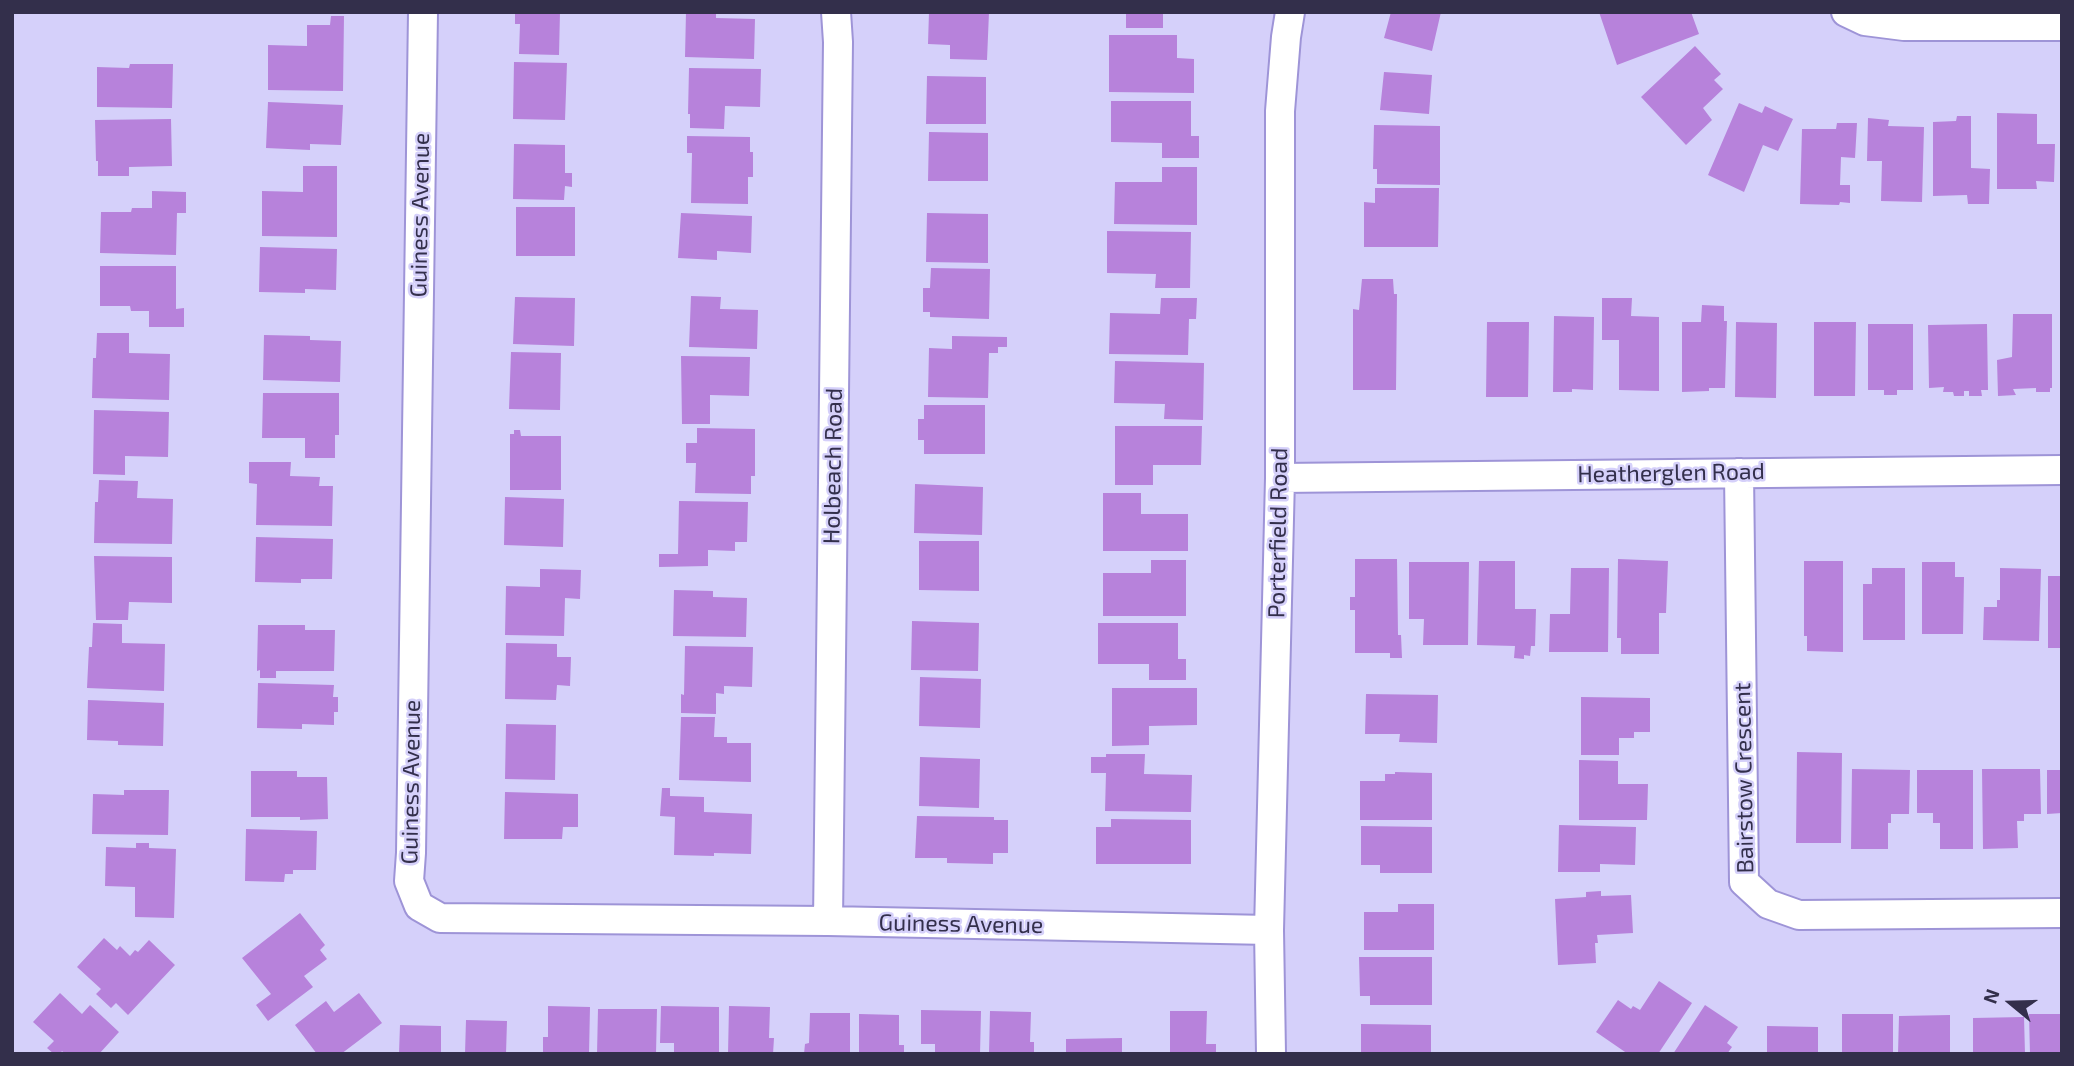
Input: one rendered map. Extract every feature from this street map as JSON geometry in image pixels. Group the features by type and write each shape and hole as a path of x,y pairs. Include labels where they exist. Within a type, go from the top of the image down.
{"street":[{"name":"Guiness Avenue","path":"423,12 409,881 419,906 440,918 828,921 1269,930"},
{"name":"Holbeach Road","path":"828,921 838,43 836,12"},
{"name":"Porterfield Road","path":"1271,1054 1269,930 1280,478 1280,111 1290,12"},
{"path":"1846,12 1865,21 1904,26 2062,26"},
{"name":"Heatherglen Road","path":"1280,478 2062,470"},
{"name":"Bairstow Crescent","path":"1739,473 1744,881 1768,904 1798,915 2062,913"}],"building":[{"path":"515,12 560,12 559,55 519,54 520,24 515,24"},
{"path":"686,12 716,12 716,18 755,19 754,59 685,57"},
{"path":"929,12 989,12 987,60 950,59 950,45 928,44"},
{"path":"1126,12 1163,12 1163,28 1126,28"},
{"path":"1391,12 1441,12 1432,51 1384,38"},
{"path":"1599,12 1691,12 1699,34 1617,65"},
{"path":"331,16 344,16 343,91 268,90 268,45 307,46 307,25 330,25"},
{"path":"1109,35 1177,35 1177,58 1194,59 1194,93 1109,92"},
{"path":"1695,46 1721,74 1714,80 1723,89 1703,108 1712,120 1686,145 1641,97"},
{"path":"514,62 567,63 565,120 513,119"},
{"path":"130,64 173,64 172,108 97,107 97,67 129,68"},
{"path":"689,68 761,69 760,107 725,106 724,129 690,128"},
{"path":"1384,72 1432,75 1429,114 1380,110"},
{"path":"927,76 986,77 986,124 926,124"},
{"path":"1111,101 1191,101 1191,136 1199,136 1199,158 1162,158 1162,143 1111,142"},
{"path":"268,102 343,105 341,145 310,144 310,150 266,148"},
{"path":"1739,103 1762,113 1765,106 1793,119 1778,151 1763,145 1744,192 1708,175"},
{"path":"1997,113 2037,114 2037,144 2055,144 2054,182 2036,181 2037,189 1997,189"},
{"path":"1957,116 1971,116 1971,168 1990,169 1989,204 1968,204 1967,195 1933,196 1933,122 1956,121"},
{"path":"1868,118 1889,120 1888,126 1924,127 1922,202 1881,201 1882,161 1867,161"},
{"path":"171,119 172,166 129,167 129,176 98,176 95,120"},
{"path":"1837,123 1857,123 1855,158 1841,157 1840,185 1850,185 1850,203 1800,204 1802,129 1836,129"},
{"path":"1374,125 1440,126 1440,185 1377,184 1377,169 1373,169"},
{"path":"929,132 988,133 988,181 928,181"},
{"path":"687,136 750,137 753,177 748,177 748,204 691,203 692,153 687,153"},
{"path":"514,144 565,145 565,173 572,173 572,187 565,186 564,200 513,199"},
{"path":"303,166 337,166 337,237 262,236 262,191 303,192"},
{"path":"1162,167 1197,167 1197,225 1114,224 1115,182 1162,182"},
{"path":"1375,188 1439,188 1438,247 1364,247 1364,202 1375,203"},
{"path":"152,191 186,192 186,213 177,213 176,255 100,253 101,212 131,212 132,208 152,208"},
{"path":"516,207 575,207 575,256 516,256"},
{"path":"681,213 752,216 751,253 717,251 717,260 678,258"},
{"path":"927,213 988,214 988,263 926,262"},
{"path":"1107,231 1191,232 1190,288 1155,288 1156,274 1107,273"},
{"path":"260,247 337,249 336,290 305,289 305,293 259,292"},
{"path":"100,266 176,266 176,309 184,308 184,327 149,327 149,311 131,311 130,306 100,306"},
{"path":"931,268 990,269 989,319 930,317 930,312 923,312 923,288 930,288"},
{"path":"1362,279 1393,279 1394,294 1397,294 1396,390 1353,390 1353,309 1359,310"},
{"path":"691,296 721,297 720,309 758,310 757,349 689,347"},
{"path":"515,297 575,298 574,346 513,344"},
{"path":"1161,298 1197,298 1196,319 1189,319 1188,355 1109,354 1110,313 1160,314"},
{"path":"1602,298 1632,298 1631,316 1659,317 1659,391 1619,390 1619,340 1602,340"},
{"path":"1702,305 1724,306 1724,321 1727,321 1725,388 1682,392 1682,322 1701,322"},
{"path":"2013,314 2052,314 2050,392 2036,392 2036,388 2013,389 2016,395 1998,396 1997,360 2012,357"},
{"path":"1554,316 1594,317 1593,390 1553,392"},
{"path":"1487,322 1529,322 1528,397 1486,397"},
{"path":"1736,322 1777,323 1776,398 1735,397"},
{"path":"1814,322 1856,322 1855,396 1814,396"},
{"path":"1868,324 1913,324 1913,390 1897,390 1897,395 1884,395 1884,390 1868,390"},
{"path":"1987,324 1988,390 1981,390 1982,396 1969,396 1969,391 1964,391 1964,396 1954,396 1953,392 1943,392 1944,387 1929,388 1928,325"},
{"path":"97,333 129,333 129,353 170,354 169,400 92,398"},
{"path":"264,335 310,336 310,340 341,341 340,382 263,380"},
{"path":"952,336 1007,337 1007,347 998,347 998,353 989,353 988,398 928,397 929,348 952,349"},
{"path":"511,352 561,353 560,410 509,409"},
{"path":"681,356 750,357 749,396 710,395 710,424 682,424"},
{"path":"1115,361 1204,363 1203,420 1164,419 1165,404 1114,403"},
{"path":"263,393 339,393 339,435 335,435 335,458 305,458 305,438 262,438"},
{"path":"924,405 985,405 985,454 924,454 924,440 918,440 918,419 924,419"},
{"path":"94,410 169,412 168,457 125,456 125,475 93,474"},
{"path":"1115,426 1202,426 1201,465 1153,465 1153,485 1115,485"},
{"path":"697,428 755,429 755,476 751,476 751,494 695,493 696,463 686,463 686,443 697,443"},
{"path":"514,430 520,430 521,436 561,436 561,490 510,490 510,434 514,434"},
{"path":"249,462 291,462 290,476 320,477 319,486 333,486 332,526 256,525 257,484 249,483"},
{"path":"99,480 138,481 137,498 173,499 172,544 94,543 95,502 98,502"},
{"path":"915,484 983,487 982,535 914,533"},
{"path":"1103,493 1141,493 1141,514 1188,514 1188,551 1103,551"},
{"path":"505,497 564,499 563,547 504,545"},
{"path":"679,501 748,502 747,542 735,542 735,551 708,550 708,566 659,567 659,554 678,554"},
{"path":"256,537 333,539 332,579 301,579 301,583 255,582"},
{"path":"919,541 979,541 979,591 919,590"},
{"path":"94,556 172,557 172,603 129,602 128,620 96,620"},
{"path":"1355,559 1397,559 1398,635 1401,635 1402,658 1390,658 1390,653 1355,653 1355,610 1350,610 1350,597 1355,597"},
{"path":"1618,559 1668,561 1666,613 1659,613 1659,654 1621,654 1621,638 1617,638"},
{"path":"1151,560 1186,560 1186,616 1103,616 1103,573 1151,573"},
{"path":"1479,561 1515,561 1515,609 1536,609 1535,646 1531,646 1530,656 1524,655 1524,659 1514,658 1515,646 1477,645"},
{"path":"1804,561 1843,561 1843,652 1807,651 1807,636 1804,636"},
{"path":"1409,562 1469,562 1468,645 1423,645 1424,619 1409,619"},
{"path":"1922,562 1955,562 1955,577 1964,577 1963,634 1922,634"},
{"path":"1571,568 1609,568 1608,652 1549,652 1550,614 1570,614"},
{"path":"1872,568 1905,568 1905,640 1863,640 1863,584 1872,584"},
{"path":"2000,568 2041,569 2039,641 1983,640 1984,607 1997,607 1997,600 2000,600"},
{"path":"540,569 581,570 580,599 565,598 564,636 505,635 506,586 540,587"},
{"path":"2048,576 2062,576 2062,648 2048,648"},
{"path":"674,590 713,591 713,597 747,598 746,637 673,636"},
{"path":"912,621 979,623 978,671 911,670"},
{"path":"93,623 122,624 122,643 165,644 164,691 87,688"},
{"path":"1098,623 1178,623 1178,659 1186,659 1186,680 1149,680 1149,664 1098,664"},
{"path":"258,625 305,625 305,630 335,630 334,671 276,671 276,678 260,678 260,670 257,671"},
{"path":"506,643 557,644 557,657 571,657 570,686 557,685 556,700 505,699"},
{"path":"685,646 753,647 752,687 724,686 724,694 716,693 716,714 681,713"},
{"path":"920,677 981,679 980,728 919,726"},
{"path":"258,683 334,685 333,697 338,697 338,712 334,712 334,725 302,724 302,729 257,728"},
{"path":"1112,688 1197,688 1197,725 1149,726 1149,745 1112,746"},
{"path":"1366,694 1438,695 1437,743 1399,742 1400,734 1365,734"},
{"path":"1581,697 1650,698 1650,732 1634,732 1634,738 1619,738 1619,755 1581,755"},
{"path":"88,700 164,703 163,746 118,745 118,741 87,740"},
{"path":"681,717 715,717 714,737 727,737 727,743 751,743 751,782 679,780"},
{"path":"506,724 556,725 555,780 505,779"},
{"path":"1797,752 1842,753 1841,843 1796,843"},
{"path":"1106,754 1145,754 1144,774 1192,775 1191,812 1105,811 1106,773 1091,773 1091,757 1106,757"},
{"path":"920,757 980,759 979,808 919,806"},
{"path":"1579,760 1618,761 1618,784 1648,784 1647,820 1579,820"},
{"path":"1852,769 1910,770 1909,814 1891,814 1891,823 1888,823 1888,849 1851,849"},
{"path":"1982,769 2040,769 2041,814 2024,814 2024,821 2017,821 2018,848 1983,849"},
{"path":"1917,770 1973,770 1973,849 1940,849 1940,823 1933,823 1933,813 1917,813"},
{"path":"2047,770 2062,770 2062,813 2047,814"},
{"path":"251,771 297,771 297,777 327,777 328,819 251,817"},
{"path":"1432,773 1432,820 1360,820 1360,781 1385,781 1385,774"},
{"path":"662,788 670,788 670,796 704,797 704,812 752,814 751,854 674,855 675,817 660,816"},
{"path":"124,790 169,790 168,835 92,834 93,794 124,795"},
{"path":"505,792 578,794 578,827 563,827 562,839 504,839"},
{"path":"917,816 994,817 994,820 1008,820 1008,853 993,853 993,864 947,863 947,858 915,858"},
{"path":"1111,819 1191,820 1191,864 1096,864 1096,827 1111,827"},
{"path":"1559,825 1636,827 1635,865 1600,864 1600,872 1558,872"},
{"path":"1361,826 1432,827 1432,873 1380,873 1380,865 1361,865"},
{"path":"246,829 317,831 316,870 293,870 293,874 285,874 284,882 245,881"},
{"path":"136,843 149,843 149,848 176,849 174,918 135,917 135,887 105,886 106,847 136,848"},
{"path":"1601,891 1601,896 1631,895 1633,933 1597,935 1596,963 1558,965 1555,899 1586,897 1586,892"},
{"path":"1398,904 1434,904 1434,950 1364,950 1364,912 1398,912"},
{"path":"300,913 325,945 320,950 327,959 304,976 313,987 268,1021 256,1005 271,994 242,958"},
{"path":"104,938 117,950 120,946 130,956 149,940 175,965 128,1015 116,1003 111,1008 96,994 101,989 77,967"},
{"path":"1359,957 1432,957 1432,1005 1370,1005 1370,996 1360,996"},
{"path":"1659,981 1692,1003 1658,1054 1628,1054 1596,1032 1618,1000 1631,1009 1633,1006 1640,1010"},
{"path":"60,993 82,1014 90,1005 119,1032 99,1054 65,1054 62,1051 60,1054 54,1054 47,1048 54,1041 33,1022"},
{"path":"359,993 382,1023 341,1054 317,1054 295,1025 326,1001 334,1012"},
{"path":"1705,1005 1738,1027 1727,1043 1732,1047 1727,1054 1673,1054"},
{"path":"548,1006 590,1007 589,1054 543,1054 543,1037 548,1037"},
{"path":"661,1006 719,1007 719,1054 674,1054 674,1043 660,1043"},
{"path":"729,1006 770,1007 769,1038 774,1038 773,1054 728,1054"},
{"path":"598,1009 657,1009 656,1054 597,1054"},
{"path":"921,1010 981,1011 980,1054 935,1054 935,1044 921,1044"},
{"path":"990,1011 1031,1012 1030,1042 1034,1042 1034,1054 989,1054"},
{"path":"1170,1011 1207,1011 1206,1044 1216,1044 1216,1054 1170,1054"},
{"path":"810,1013 850,1013 850,1054 804,1054 805,1044 809,1043"},
{"path":"859,1014 899,1015 899,1045 904,1045 904,1054 859,1054"},
{"path":"1842,1014 1893,1014 1893,1054 1842,1054"},
{"path":"2029,1014 2062,1014 2062,1054 2030,1054"},
{"path":"1950,1015 1950,1054 1898,1054 1899,1016"},
{"path":"2024,1017 2025,1054 1973,1054 1973,1018"},
{"path":"466,1020 507,1021 506,1054 465,1054"},
{"path":"1361,1024 1431,1025 1431,1054 1361,1054"},
{"path":"400,1025 441,1026 441,1054 399,1054"},
{"path":"1767,1026 1818,1027 1818,1054 1767,1054"},
{"path":"1122,1038 1122,1054 1066,1054 1066,1039"}]}
